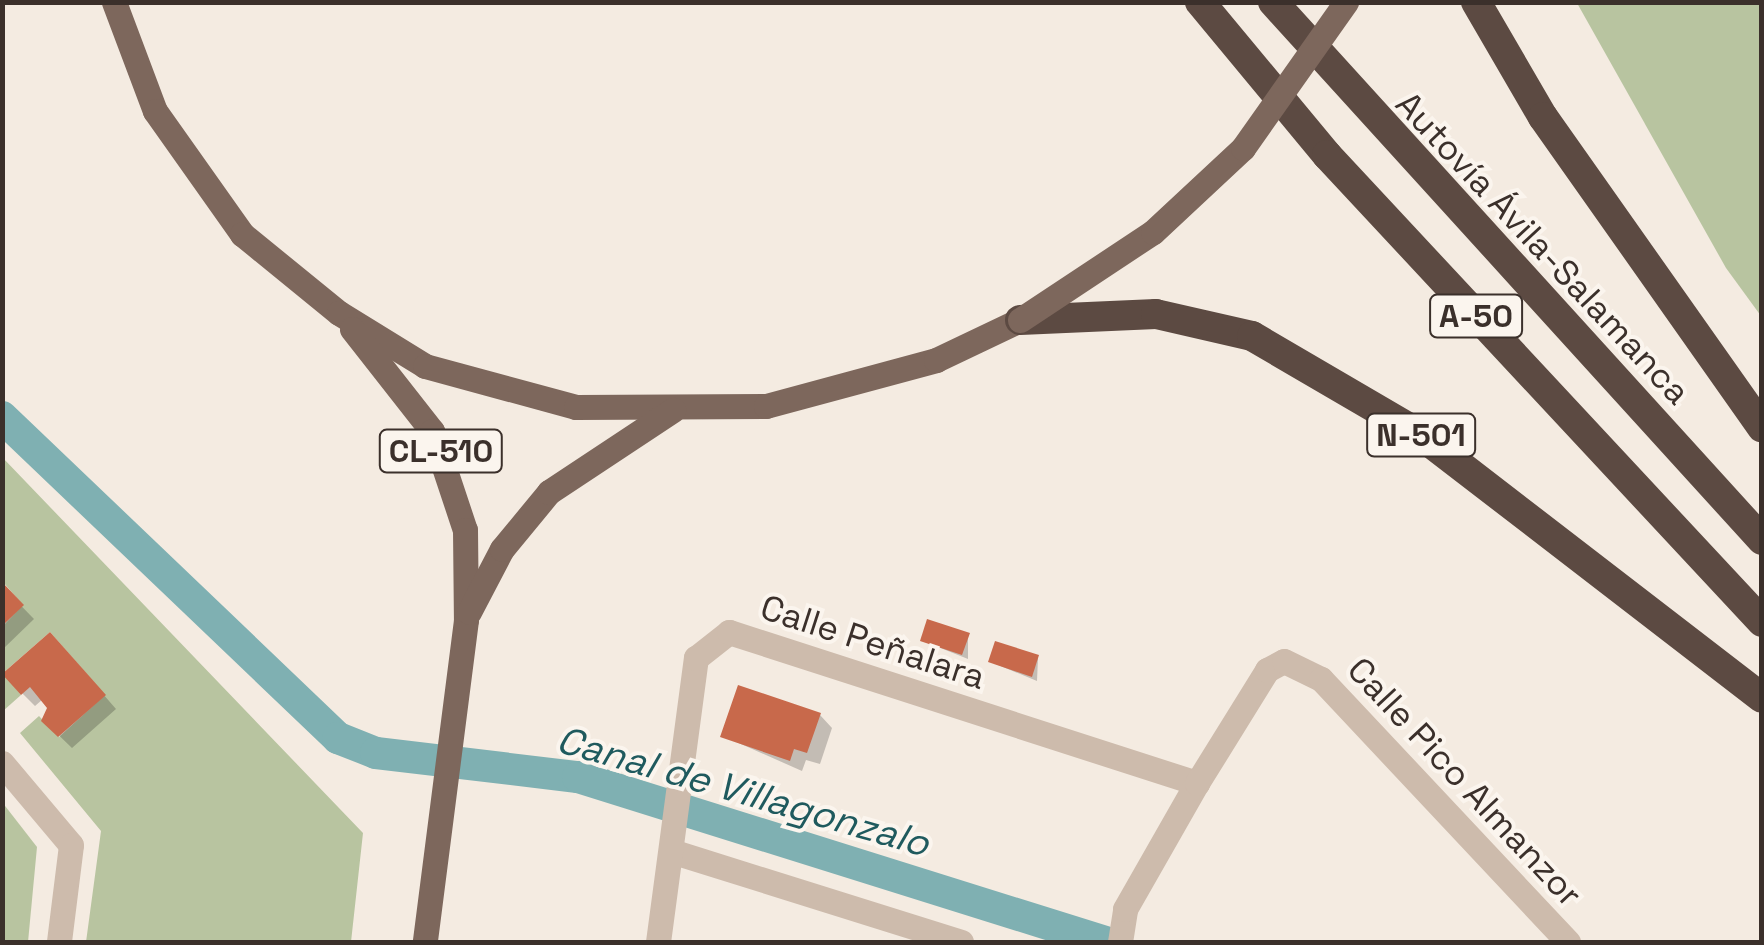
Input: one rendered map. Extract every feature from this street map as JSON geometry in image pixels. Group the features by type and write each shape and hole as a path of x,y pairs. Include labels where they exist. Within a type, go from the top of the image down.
{"highway":[{"name":"A-50","path":"1200,2 1326,155 1762,622"},
{"name":"Autovía Ávila-Salamanca","path":"1273,2 1762,540"},
{"path":"1476,2 1543,117 1762,428"},
{"name":"N-501","path":"1020,320 1156,314 1252,336 1433,444 1762,698"}],"main road":[{"path":"114,2 154,111 191,170 242,234 340,314 426,366 503,391 576,407 673,410 766,406 851,388 1020,320 1153,232 1244,148 1346,2"},
{"name":"CL-510","path":"340,314 432,431 453,478 465,530 466,620 425,942"},
{"name":"CL-510","path":"466,620 502,549 549,492 673,410"}],"street":[{"name":"Calle Peñalara","path":"658,942 696,658 728,632 1197,783"},
{"name":"Calle Pico Almanzor","path":"1121,938 1126,909 1266,670 1302,662 1568,942"},
{"path":"2,763 71,845 59,942"},
{"path":"672,838 891,932 961,942"}],"green space":[{"path":"1577,3 1761,3 1761,316 1726,268"},
{"path":"2,457 363,833 351,942 86,942 101,831 20,733 39,716 59,737 105,695 50,632 3,673 3,626 23,605 3,582"},
{"path":"3,673 21,695 3,711"},
{"path":"2,802 37,847 28,942 3,942"}],"building":[{"path":"2,582 24,605 2,626"},
{"path":"927,619 970,633 962,655 920,641"},
{"path":"50,632 106,695 58,737 41,721 47,708 30,687 21,695 2,674"},
{"path":"995,641 1039,655 1032,677 988,662"},
{"path":"738,685 821,713 807,753 794,749 790,761 720,737"}],"waterway":[{"name":"Canal de Villagonzalo","path":"2,417 338,738 376,753 578,777 1105,942"}]}
